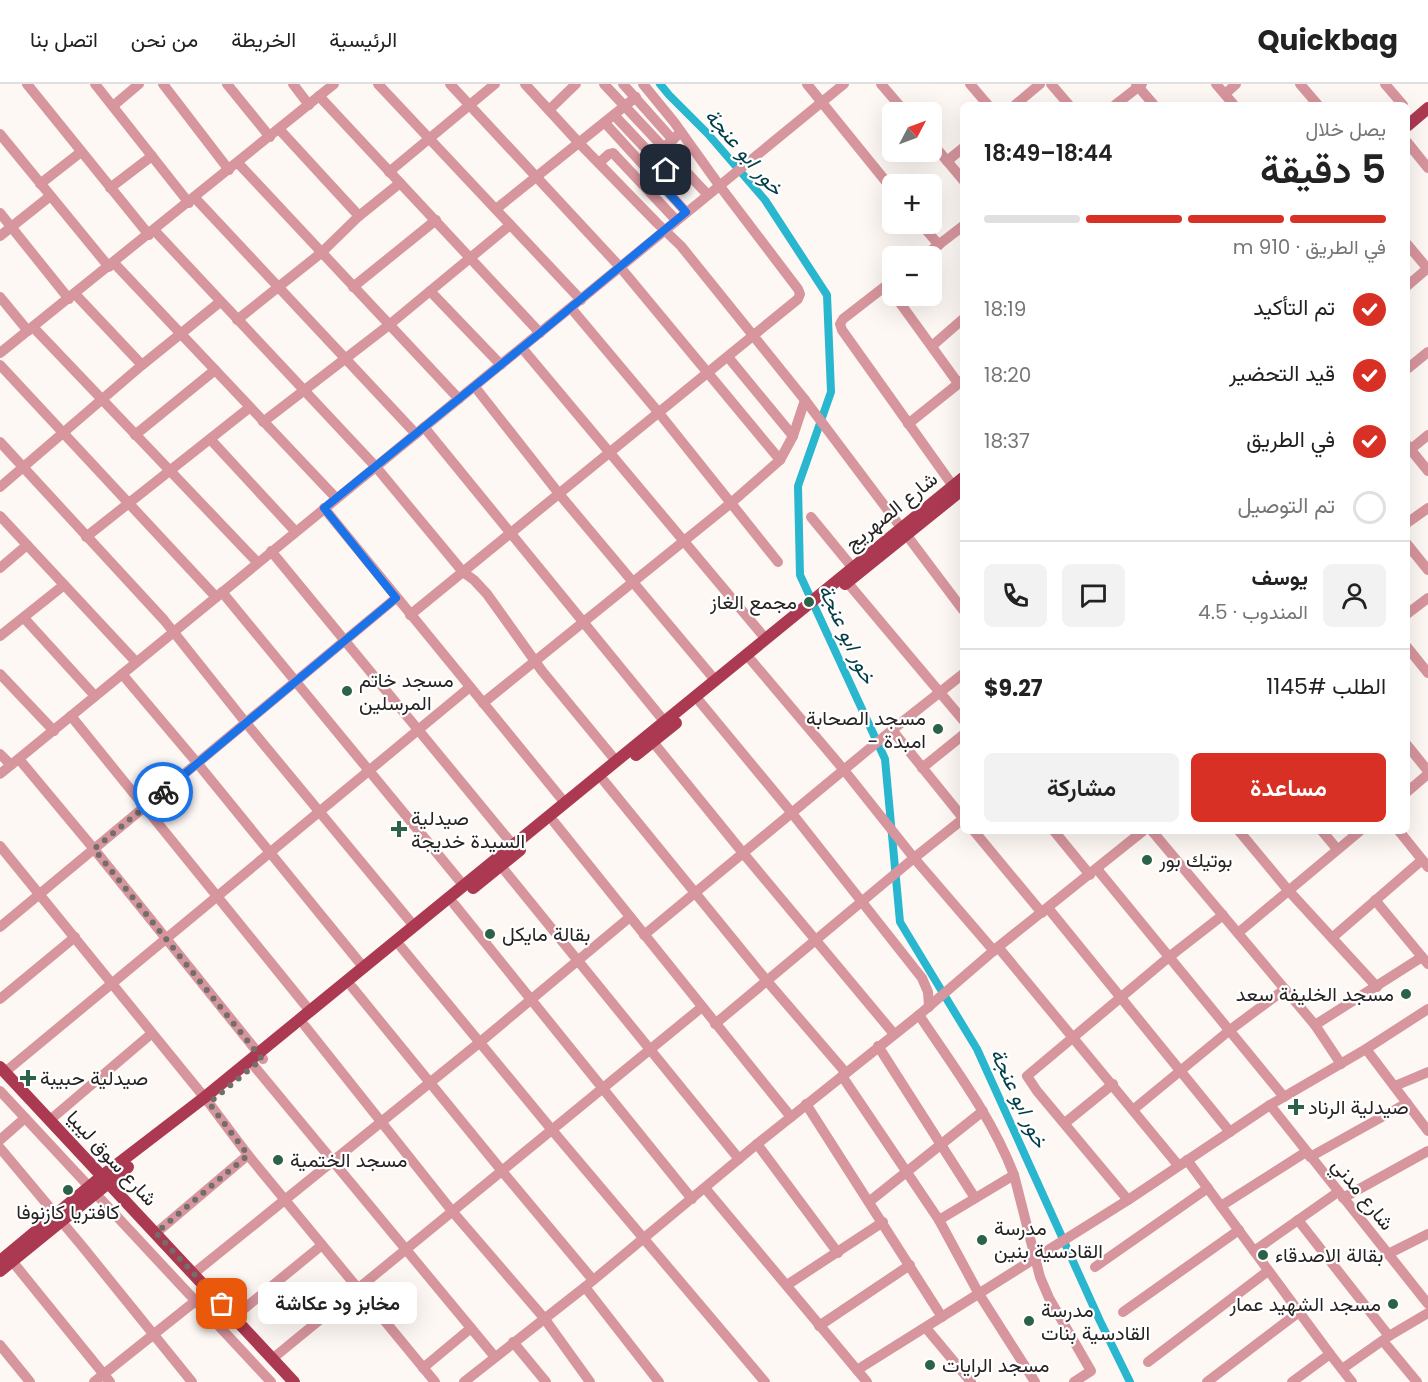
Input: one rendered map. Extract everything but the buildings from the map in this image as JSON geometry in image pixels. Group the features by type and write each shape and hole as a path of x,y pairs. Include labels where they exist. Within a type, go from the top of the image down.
{"main road":[{"path":"1410,112 1428,98"},
{"path":"1410,113 1428,108"},
{"name":"شارع الصهريج","path":"818,600 847,582 960,484"},
{"name":"شارع الصهريج","path":"818,600 852,567 903,532"},
{"path":"0,1271 5,1256 59,1219 99,1184 304,1026 653,742 818,600"},
{"path":"258,1060 310,1011 765,638 806,610"},
{"name":"شارع سوق ليبيا","path":"2,1072 50,1120 99,1184 118,1192 294,1382"},
{"name":"شارع سوق ليبيا","path":"2,1072 199,1298 285,1382"},
{"path":"99,1184 125,1169 207,1100"},
{"path":"118,1192 125,1169"}],"street":[{"path":"27,84 110,188 376,467 463,572 487,594 534,660 616,761"},
{"path":"95,84 152,156 192,201 279,287 346,359 420,430 511,535 664,721"},
{"path":"113,106 140,84"},
{"path":"163,84 233,167 321,253 459,399"},
{"path":"227,84 359,216"},
{"path":"293,84 309,105"},
{"path":"0,353 192,201 334,84"},
{"path":"378,84 581,300"},
{"path":"450,84 620,267 780,460"},
{"path":"389,172 495,84"},
{"path":"549,110 576,84"},
{"path":"643,84 658,103 677,136"},
{"path":"807,84 882,177"},
{"path":"0,774 844,84"},
{"path":"881,84 896,102"},
{"path":"970,84 985,102"},
{"path":"1019,102 1040,84"},
{"path":"1052,84 1067,102"},
{"path":"1216,84 1232,102"},
{"path":"1225,94 1236,84"},
{"path":"1300,84 1310,102"},
{"path":"1385,84 1398,102"},
{"path":"527,85 580,144 681,246 805,400 960,606"},
{"path":"1119,102 1139,85 1152,102"},
{"path":"411,615 708,374 798,299 800,294 691,146 651,114 636,97 614,86"},
{"path":"614,86 624,106 707,194"},
{"path":"319,96 540,333"},
{"path":"496,209 636,97"},
{"path":"621,185 629,171 633,136 645,126 658,103"},
{"path":"614,115 676,181"},
{"path":"605,123 686,212"},
{"path":"0,134 49,196 111,265 180,333 336,498"},
{"path":"618,158 664,148 677,136"},
{"path":"656,179 691,146"},
{"path":"1410,146 1428,168"},
{"path":"947,161 960,150"},
{"path":"40,184 81,152"},
{"path":"599,163 611,153 618,158 676,220"},
{"path":"942,155 960,176"},
{"path":"110,188 152,156"},
{"path":"644,209 686,172"},
{"path":"237,320 321,253 359,216 400,183"},
{"path":"0,236 49,196"},
{"path":"0,213 72,297 142,365"},
{"path":"353,287 436,220"},
{"path":"263,422 389,325 510,225"},
{"path":"930,234 939,245 960,228"},
{"path":"1410,248 1428,269 1410,284"},
{"path":"430,291 501,365"},
{"path":"882,294 843,319 840,324 842,330 908,424 960,484"},
{"path":"0,297 257,562"},
{"path":"0,487 180,333 220,302"},
{"path":"904,306 932,346 960,380"},
{"path":"571,308 659,413 778,562"},
{"path":"932,346 960,322"},
{"path":"522,348 682,542 765,638"},
{"path":"1410,367 1428,352"},
{"path":"728,357 793,436"},
{"path":"0,365 219,594 296,681 464,886"},
{"path":"135,435 215,370"},
{"path":"908,424 960,382"},
{"path":"475,387 560,495 715,680"},
{"path":"483,703 731,503 780,460 793,436 805,400"},
{"path":"87,537 249,408"},
{"path":"1410,446 1428,435"},
{"path":"211,440 295,531"},
{"path":"0,442 174,632 414,926"},
{"path":"1410,448 1428,471"},
{"path":"324,508 565,803"},
{"path":"1410,522 1428,508"},
{"path":"0,516 136,662"},
{"path":"811,517 852,567"},
{"path":"0,568 27,545"},
{"path":"1410,548 1428,570"},
{"path":"271,551 513,845"},
{"path":"847,582 960,716"},
{"path":"0,636 64,585"},
{"path":"0,927 396,598"},
{"path":"1410,612 1428,598"},
{"path":"24,618 95,696"},
{"path":"1410,650 1428,673"},
{"path":"751,660 844,770 914,858 1074,1037 1134,1110 1208,1188 1352,1382"},
{"path":"0,674 54,731"},
{"path":"122,674 364,968"},
{"path":"644,935 960,676"},
{"path":"2,1072 470,687"},
{"path":"700,702 792,812 922,978 930,1005"},
{"path":"71,716 310,1011"},
{"path":"892,730 960,814"},
{"path":"922,768 960,737"},
{"path":"653,742 894,1034"},
{"path":"1410,749 1428,773 1410,789"},
{"path":"0,754 15,762 94,849 165,938 334,1161 495,1357"},
{"path":"604,781 844,1075 939,1220 979,1294 1035,1382"},
{"path":"715,1024 960,820"},
{"path":"554,822 791,1117"},
{"path":"977,834 1121,998 1230,1132"},
{"path":"1057,834 1169,957 1284,1097"},
{"path":"464,1382 589,1283 1139,834"},
{"path":"1155,834 1315,1025 1341,1064"},
{"path":"1241,834 1288,890 1377,987"},
{"path":"1324,834 1337,849"},
{"path":"1238,933 1356,834"},
{"path":"1333,937 1375,900 1425,863 1401,834"},
{"path":"1,849 40,894 151,1034 207,1100 248,1155 435,1382"},
{"path":"501,866 739,1159"},
{"path":"1315,1025 1425,960 1375,900"},
{"path":"454,904 692,1199"},
{"path":"1128,1200 1027,1076 1169,957 1223,915"},
{"path":"194,1274 630,918"},
{"path":"0,999 75,937"},
{"path":"401,947 765,1382"},
{"path":"352,987 502,1171 589,1283 659,1382"},
{"path":"1134,1110 1230,1030 1285,989"},
{"path":"272,1359 702,1007"},
{"path":"705,1188 788,1285 861,1378 942,1317 1128,1200 1284,1097 1366,1049 1428,1009"},
{"path":"919,1014 983,1111 1008,1159 1040,1277 1049,1298 1091,1371 1074,1382"},
{"path":"304,1026 452,1210 544,1318 590,1382"},
{"path":"50,1120 151,1034"},
{"path":"878,1046 975,1198"},
{"path":"1366,1049 1428,1131"},
{"path":"1395,1086 1428,1072"},
{"path":"1065,1123 1113,1084"},
{"path":"0,1091 25,1118 99,1184"},
{"path":"1221,1206 1308,1155 1407,1103"},
{"path":"806,1104 942,1317"},
{"name":"شارع مدني","path":"1270,1106 1428,1304"},
{"path":"870,1202 983,1111"},
{"path":"0,1140 25,1118"},
{"path":"757,1144 838,1252"},
{"path":"0,1148 192,1382"},
{"path":"1254,1251 1298,1220 1341,1195 1428,1150"},
{"path":"156,1233 248,1155"},
{"path":"939,1220 1014,1175"},
{"path":"1095,1267 1208,1188"},
{"path":"1298,1220 1418,1382"},
{"path":"788,1285 883,1222"},
{"path":"1124,1312 1239,1230"},
{"path":"1388,1254 1426,1237"},
{"path":"234,1317 322,1245"},
{"path":"5,1256 107,1378"},
{"path":"819,1326 910,1265"},
{"path":"1148,1362 1268,1271"},
{"path":"94,1382 107,1378 153,1335 199,1298 271,1382"},
{"path":"1207,1382 1299,1312"},
{"path":"1342,1369 1428,1313"},
{"path":"423,1368 471,1328"},
{"path":"926,1328 971,1382"},
{"path":"513,1342 546,1382"},
{"path":"0,1345 30,1382"},
{"path":"1297,1380 1330,1354"}],"waterway":[{"name":"خور ابو عنجة","path":"660,84 708,134 765,200 827,295 831,392 798,486 800,575 885,759 900,922 977,1049 1130,1382"}],"way so far":[{"path":"163,792 94,849 262,1059 209,1103 248,1155 156,1233 222,1304"}],"place":[{"name":"مجمع الغاز","path":"809,602"},
{"name":"مسجد خاتم المرسلين","path":"347,691"},
{"name":"مسجد الصحابة - امبدة","path":"938,729"},
{"name":"صيدلية السيدة خديجة","path":"399,829"},
{"name":"بوتيك بور","path":"1147,860"},
{"name":"بقالة مايكل","path":"490,934"},
{"name":"مسجد الخليفة سعد","path":"1406,994"},
{"name":"صيدلية حبيبة","path":"28,1078"},
{"name":"صيدلية الرناد","path":"1296,1107"},
{"name":"مسجد الختمية","path":"278,1160"},
{"name":"كافتريا كازنوفا","path":"68,1190"},
{"name":"مدرسة القادسية بنين","path":"982,1240"},
{"name":"بقالة الاصدقاء","path":"1263,1255"},
{"name":"مخابز ود عكاشة","path":"222,1304"},
{"name":"مسجد الشهيد عمار","path":"1393,1304"},
{"name":"مدرسة القادسية بنات","path":"1029,1321"},
{"name":"مسجد الرايات","path":"930,1365"}],"route":[{"path":"163,792 396,598 324,508 475,387 686,212 666,190 676,181 666,170"}]}
